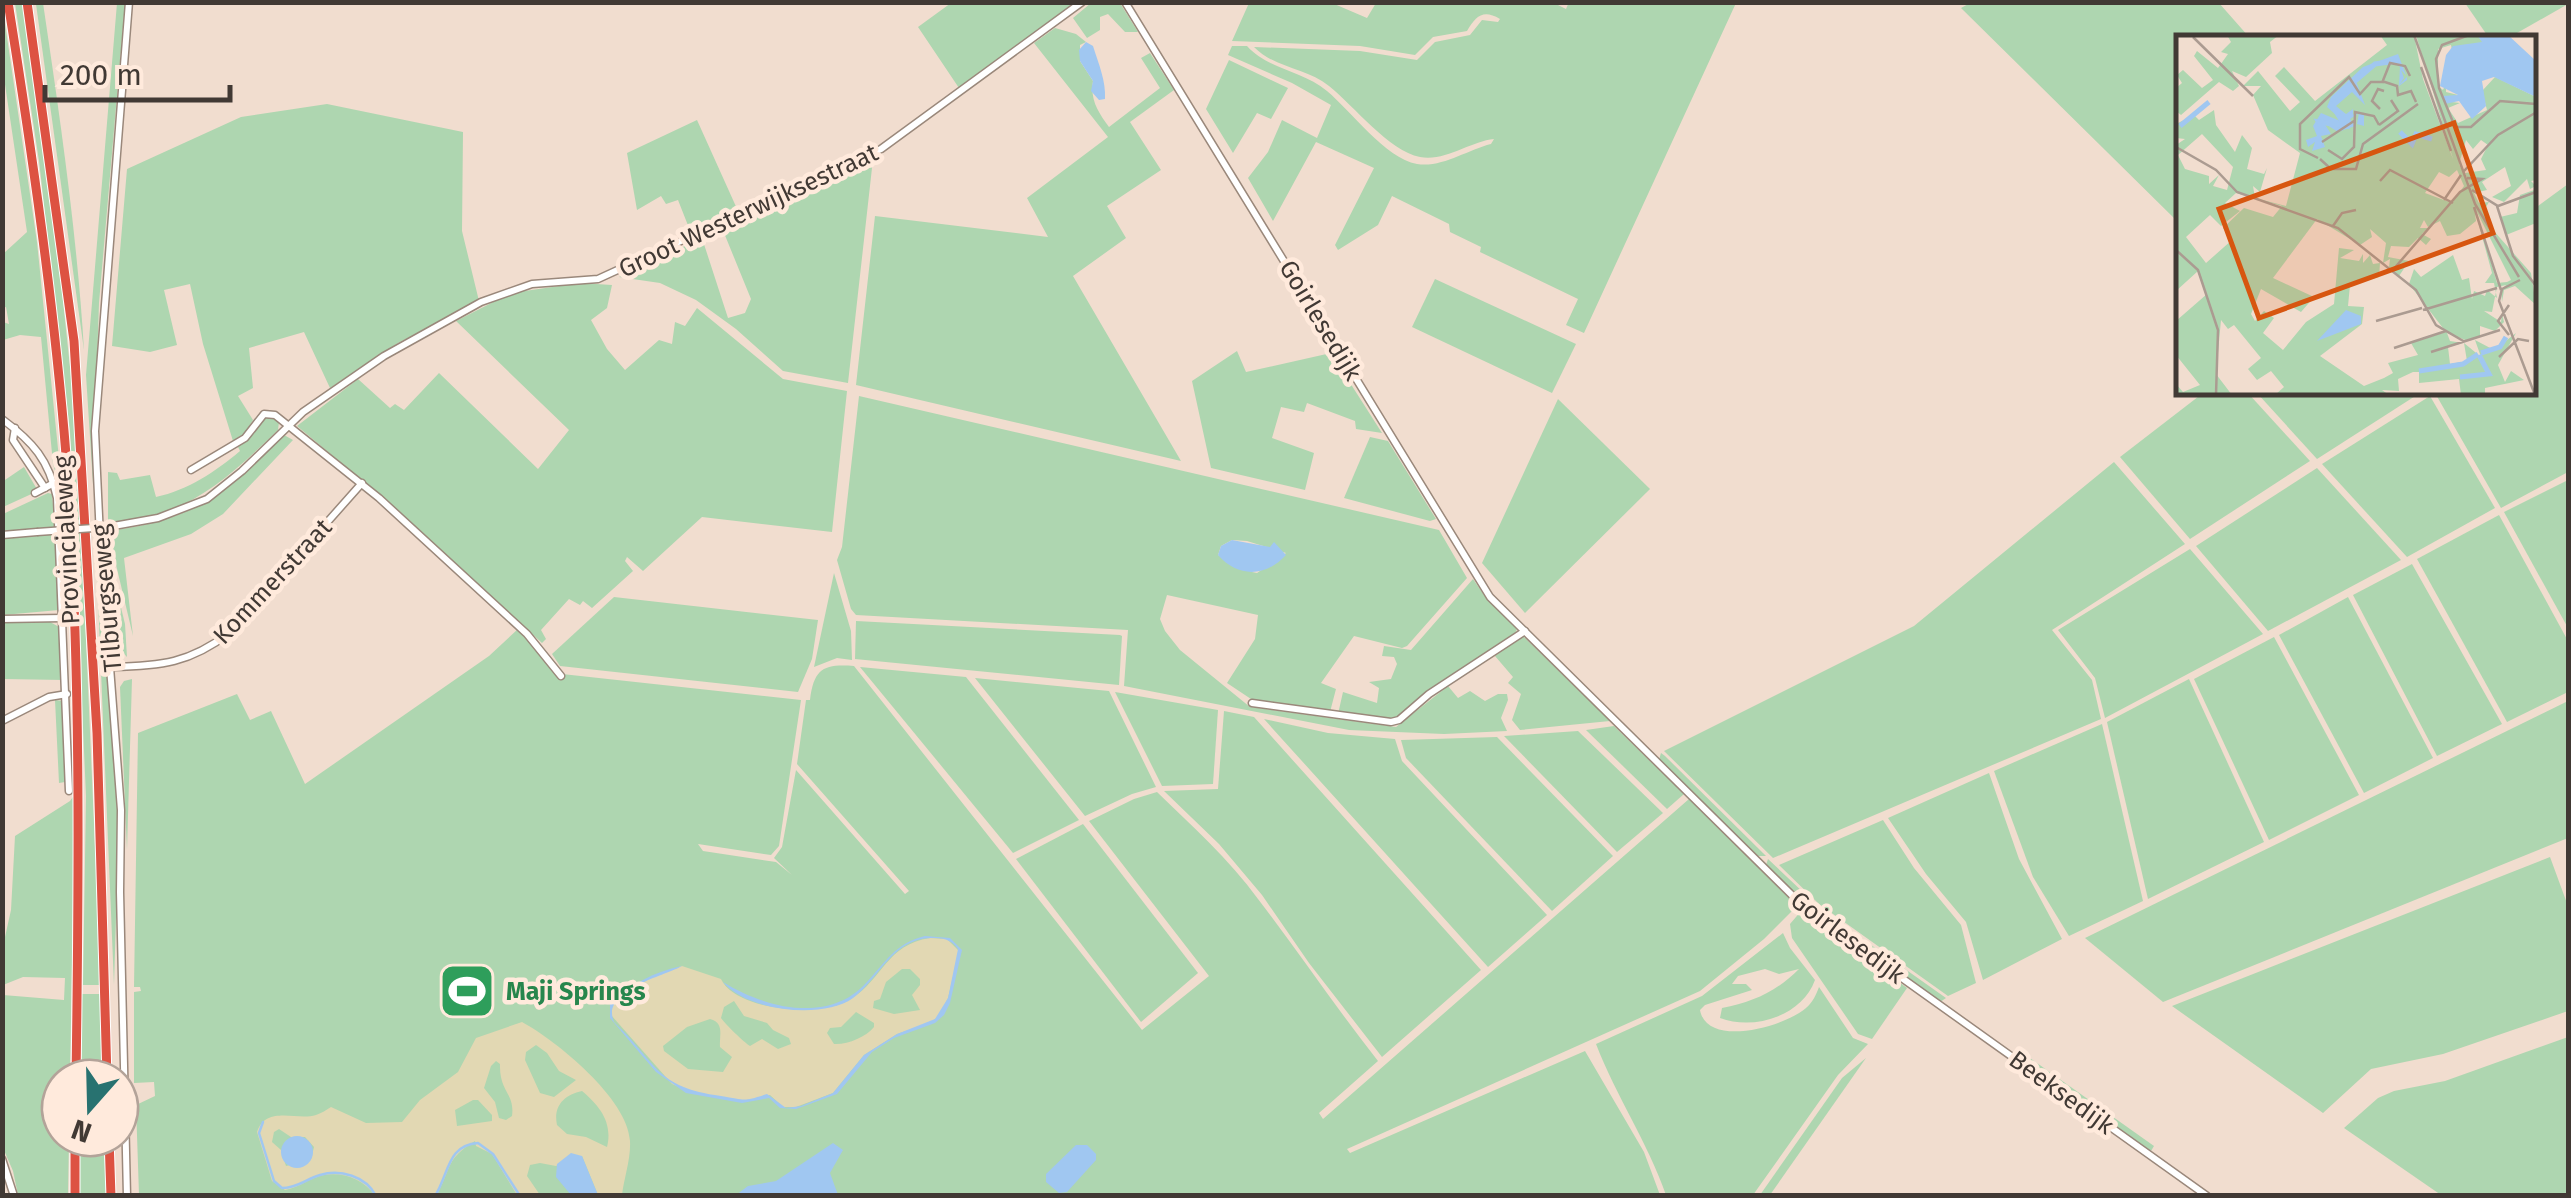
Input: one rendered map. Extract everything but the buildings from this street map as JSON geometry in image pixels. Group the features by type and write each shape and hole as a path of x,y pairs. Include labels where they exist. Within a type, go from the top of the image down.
{"highway":[{"name":"Provincialeweg","path":"8,2 66,454 80,804 76,1058"},
{"name":"Provincialeweg","path":"26,2 74,341 97,733 106,1058"},
{"path":"75,1196 76,1158"},
{"path":"110,1158 111,1196"}],"street":[{"name":"Tilburgseweg","path":"127,1196 120,912 122,810 95,431 129,2"},
{"name":"Groot Westerwijksestraat","path":"2,535 108,527 158,518 207,499 288,425 384,356 481,302 532,284 598,279 881,149 1082,2"},
{"name":"Goirlesedijk","path":"1125,2 1490,597 1808,911 1916,988"},
{"name":"Groot Westerwijksestraat","path":"191,470 245,438 264,414 275,415 288,425"},
{"path":"2,419 44,458 54,483 67,694 68,792"},
{"path":"288,425 362,484 508,616 546,654 561,676"},
{"path":"14,428 13,440 45,488"},
{"path":"35,493 54,483"},
{"name":"Kommerstraat","path":"112,667 176,663 207,650 229,633 362,484"},
{"path":"2,619 63,618"},
{"path":"1252,703 1400,720 1428,694 1525,631"},
{"path":"2,722 48,697 67,694"},
{"name":"Beeksedijk","path":"1916,988 2207,1196"},
{"path":"2,1159 14,1196"}],"green space":[{"path":"1552,2 1566,9 1569,2 1736,3 1584,333 1566,325 1578,299 1480,252 1481,247 1450,232 1449,224 1392,196 1378,225 1338,250 1335,245 1374,168 1316,142 1273,221 1248,178 1268,152 1282,120 1317,138 1331,105 1228,55 1232,46 1247,46 1265,60 1317,84 1381,144 1405,160 1436,163 1491,144 1494,139 1439,157 1408,153 1384,137 1329,86 1254,47 1360,51 1417,60 1435,42 1470,35 1482,20 1498,22 1500,19 1494,16 1480,16 1467,31 1433,37 1415,55 1360,46 1232,41 1249,3 1332,3 1367,18 1376,3"},
{"path":"1972,2 2219,3 2247,35 2176,35 2176,220 1961,8"},
{"path":"2568,2 2514,35 2487,35 2465,3"},
{"path":"2,3 37,242 63,498 53,464 41,337 20,335 3,340 3,322 9,324 6,307 3,308 3,254 27,232 3,71"},
{"path":"15,3 25,3 52,197 77,433 101,985 83,985 86,796 70,431 39,161"},
{"path":"43,3 56,89 84,350 36,4"},
{"path":"117,3 125,3 99,303 93,484 86,375"},
{"path":"951,3 1076,3 959,88 918,27"},
{"path":"1091,3 1120,3 1138,32 1125,32 1108,14 1100,17 1100,30 1087,38 1073,18"},
{"path":"1055,28 1076,34 1086,42 1080,45 1080,61 1093,81 1096,105 1109,127 1160,88 1141,58 1150,53 1174,90 1130,122 1161,170 1107,206 1126,238 1073,276 1181,461 856,385 875,216 1048,237 1027,198 1108,137 1034,43"},
{"path":"1229,60 1288,88 1271,119 1257,113 1233,153 1206,109"},
{"path":"327,104 463,132 462,231 479,301 398,343 330,388 304,332 249,348 253,388 238,396 253,420 245,433 233,441 203,344 190,284 164,290 177,345 150,352 112,346 127,169 241,117"},
{"path":"697,120 738,211 691,233 678,200 666,204 661,196 637,210 627,153"},
{"path":"873,159 848,383 783,371 696,300 660,283 619,277 702,238 728,318 745,313 751,299 722,228"},
{"path":"2568,184 2568,472 2501,508 2436,395 2536,395 2536,208"},
{"path":"1435,279 1576,344 1552,393 1412,327"},
{"path":"580,283 612,285 607,308 591,320 607,349 625,370 659,340 672,344 675,322 685,326 697,308 783,379 847,391 832,532 702,517 643,571 627,557 625,561 633,571 592,608 583,601 580,605 569,599 541,630 546,639 542,643 394,507 297,426 358,379 390,408 395,404 404,410 439,373 538,469 569,430 456,321 511,293"},
{"path":"1237,351 1246,372 1331,353 1382,433 1356,429 1355,421 1307,403 1304,412 1281,407 1272,438 1314,453 1305,490 1211,468 1192,381"},
{"path":"2200,395 2250,395 2310,461 2190,539 2120,457"},
{"path":"2259,395 2417,395 2317,459"},
{"path":"859,396 1439,530 1467,578 1407,646 1354,636 1321,683 1336,689 1330,712 1254,701 1227,683 1255,639 1258,615 1167,595 1160,619 1180,650 1250,707 1396,727 1448,686 1458,698 1470,691 1485,701 1507,694 1501,718 1507,731 1444,734 1349,730 1124,686 1128,630 856,615 837,560 842,547","holes":["1232,540 1286,553 1257,573 1218,555 1221,546"]},
{"path":"2430,396 2495,508 2407,557 2322,464"},
{"path":"1558,399 1650,489 1525,613 1482,563"},
{"path":"271,415 279,422 278,430 202,494 160,514 108,523 108,472 117,473 120,480 150,475 156,497 168,494 231,459"},
{"path":"284,435 293,440 223,514 191,534 124,558 133,636 108,531 161,521 209,500 238,479"},
{"path":"1370,437 1388,441 1436,519 1430,521 1344,498"},
{"path":"2114,462 2185,544 2052,630 2092,680 2101,719 1773,858 1664,751 1914,626"},
{"path":"24,467 38,491 3,507 2,482"},
{"path":"2317,468 2401,560 2268,631 2196,546"},
{"path":"2568,480 2568,628 2504,512"},
{"path":"52,494 55,527 3,531 3,514"},
{"path":"2499,515 2568,641 2568,692 2507,722 2417,559"},
{"path":"56,534 59,610 3,615 2,538"},
{"path":"106,546 125,624 127,657 117,646"},
{"path":"2190,549 2263,634 2105,718 2095,678 2058,630"},
{"path":"96,551 119,817 114,985"},
{"path":"2412,564 2502,724 2437,756 2353,595"},
{"path":"834,573 851,631 852,660 837,658 814,667"},
{"path":"1473,579 1517,629 1514,636 1398,719 1338,714 1343,692 1377,703 1379,688 1369,682 1391,679 1397,664 1394,657 1382,656 1384,646 1411,650"},
{"path":"614,597 818,620 812,659 798,692 560,666 552,654"},
{"path":"2348,597 2433,758 2364,793 2279,635"},
{"path":"856,621 1120,635 1119,685 855,659"},
{"path":"50,622 61,628 64,680 3,679 2,623"},
{"path":"518,629 562,674 801,700 779,846 771,855 698,844 703,851 776,862 792,875 774,858 782,847 796,770 905,894 909,891 797,764 806,700 810,700 814,681 828,667 854,666 1142,1030 1209,976 1089,821 1157,792 1247,884 1378,1061 1319,1113 1323,1119 1689,799 1797,906 1764,939 1700,991 1347,1149 1350,1153 1585,1051 1644,1152 1660,1195 139,1195 140,1103 155,1096 154,1082 140,1083 140,1058 134,1058 134,992 141,991 134,987 138,733 237,694 250,720 271,711 305,784 489,656"},
{"path":"1523,636 1610,721 1520,730 1512,720 1521,694 1508,683 1513,677 1495,656"},
{"path":"2274,637 2359,795 2269,840 2194,679"},
{"path":"860,667 966,677 1079,820 1013,853"},
{"path":"975,678 1109,691 1156,787 1085,816"},
{"path":"132,679 127,850 120,687"},
{"path":"2189,679 2264,842 2148,899 2107,722"},
{"path":"1115,692 1218,710 1213,784 1162,786"},
{"path":"55,700 63,701 65,782 59,783"},
{"path":"2568,701 2568,838 2163,1002 2085,938"},
{"path":"1224,711 1254,717 1481,970 1382,1057 1262,895 1219,844 1164,791 1218,789"},
{"path":"1264,719 1328,733 1395,739 1402,761 1547,915 1488,967"},
{"path":"2102,724 2143,901 2069,936 2033,877 1994,771"},
{"path":"1614,726 1684,794 1667,809 1586,730"},
{"path":"1578,731 1663,813 1617,852 1504,736"},
{"path":"1497,737 1613,856 1552,911 1406,758 1401,740"},
{"path":"1661,753 1766,856 1756,856 1659,760"},
{"path":"1989,773 2019,859 2062,939 1983,980 1966,922 1926,874 1888,818"},
{"path":"75,794 70,1058 40,1058 40,1158 69,1158 68,1195 18,1195 3,1148 3,995 64,1000 65,978 23,977 3,985 3,946 11,910 15,836"},
{"path":"1883,820 1914,868 1961,925 1976,983 1948,996 1819,904 1779,865"},
{"path":"1083,824 1198,973 1141,1022 1016,859"},
{"path":"2550,857 2568,906 2568,1011 2443,1054 2371,1069 2323,1113 2172,1006"},
{"path":"1768,859 1823,911 1946,998 1940,1002 1816,914 1766,865"},
{"path":"1802,910 1907,988 1872,1039 1858,1034 1792,938 1790,924"},
{"path":"1783,933 1815,980 1809,993 1775,1017 1733,1022 1720,1018 1722,1008 1764,995 1799,969 1779,974 1765,969 1738,976 1732,984 1746,984 1752,990 1705,1005 1700,1010 1706,1022 1731,1031 1766,1027 1806,1008 1819,987 1853,1038 1868,1044 1838,1075 1753,1195 1666,1195 1596,1044 1702,996"},
{"path":"82,994 101,994 102,1058 81,1058"},
{"path":"2568,1037 2566,1195 2441,1195 2344,1128 2378,1098 2394,1091 2445,1081"},
{"path":"2027,1056 2154,1146 2151,1151 2023,1061"},
{"path":"1866,1058 1770,1195 1760,1195 1842,1078"},
{"path":"79,1158 105,1158 106,1195 79,1196"}],"sand":[{"path":"947,939 959,951 948,998 939,1016 897,1034 864,1055 833,1093 796,1107 783,1107 770,1095 742,1102 693,1093 672,1084 611,1015 612,1004 650,978 682,966 721,979 730,990 761,1004 801,1009 838,1005 862,991 894,955 915,942","holes":["902,969 910,969 920,979 912,995 920,1010 894,1014 873,1008 886,982","734,1001 744,1016 767,1023 789,1038 791,1044 778,1049 762,1039 750,1046 721,1018 724,1007","856,1012 874,1023 861,1037 834,1044 827,1033 830,1028 841,1027","710,1019 718,1024 720,1047 732,1057 723,1072 688,1069 664,1051 663,1046 687,1027"]},
{"path":"522,1022 571,1057 604,1090 617,1107 630,1141 622,1195 598,1195 582,1156 556,1166 530,1165 527,1176 540,1195 517,1195 492,1154 476,1146 475,1141 454,1158 437,1195 375,1196 359,1181 331,1174 285,1190 272,1181 257,1132 267,1119 316,1115 331,1107 366,1123 402,1122 420,1100 458,1072 476,1038","holes":["536,1045 559,1071 576,1080 554,1097 540,1093 525,1060 526,1052","496,1061 500,1064 511,1102 512,1116 506,1120 499,1118 495,1102 484,1088","582,1091 599,1109 608,1130 607,1147 586,1137 567,1134 557,1125 558,1107 570,1095","478,1100 492,1115 492,1121 457,1126 455,1110","279,1129 291,1137 305,1137 314,1147 311,1159 286,1166 281,1150 272,1142"]}],"water":[{"path":"1086,42 1093,46 1105,99 1099,100 1091,91 1093,81 1080,61 1079,50"},
{"path":"1232,540 1270,547 1274,542 1286,555 1270,568 1243,571 1218,555 1221,546"},
{"path":"925,936 950,938 962,950 944,1015 935,1023 894,1038 872,1052 837,1094 796,1109 780,1108 769,1098 742,1103 686,1093 656,1072 610,1018 610,1003 626,990 652,975 682,966 625,993 612,1011 614,1022 659,1071 683,1087 740,1099 767,1094 786,1108 801,1106 833,1093 864,1055 897,1034 935,1019 948,998 958,949 939,938 906,945 853,998 823,1009 785,1009 766,1006 734,992 723,982 757,999 795,1008 833,1004 851,996 898,949 915,939"},
{"path":"297,1136 309,1140 313,1152 309,1164 297,1168 285,1164 281,1152 285,1140"},
{"path":"833,1143 843,1150 830,1173 838,1195 736,1195 748,1186 776,1181"},
{"path":"1076,1145 1087,1145 1096,1154 1096,1160 1067,1192 1059,1193 1046,1182 1046,1174"},
{"path":"571,1153 582,1156 598,1195 571,1195 556,1177 557,1164"}],"waterway":[{"path":"263,1122 259,1133 274,1181 282,1188 336,1173 366,1183 376,1196"},
{"path":"435,1196 454,1155 478,1143 493,1154 520,1196"}],"place":[{"name":"Maji Springs","path":"467,991"}]}
